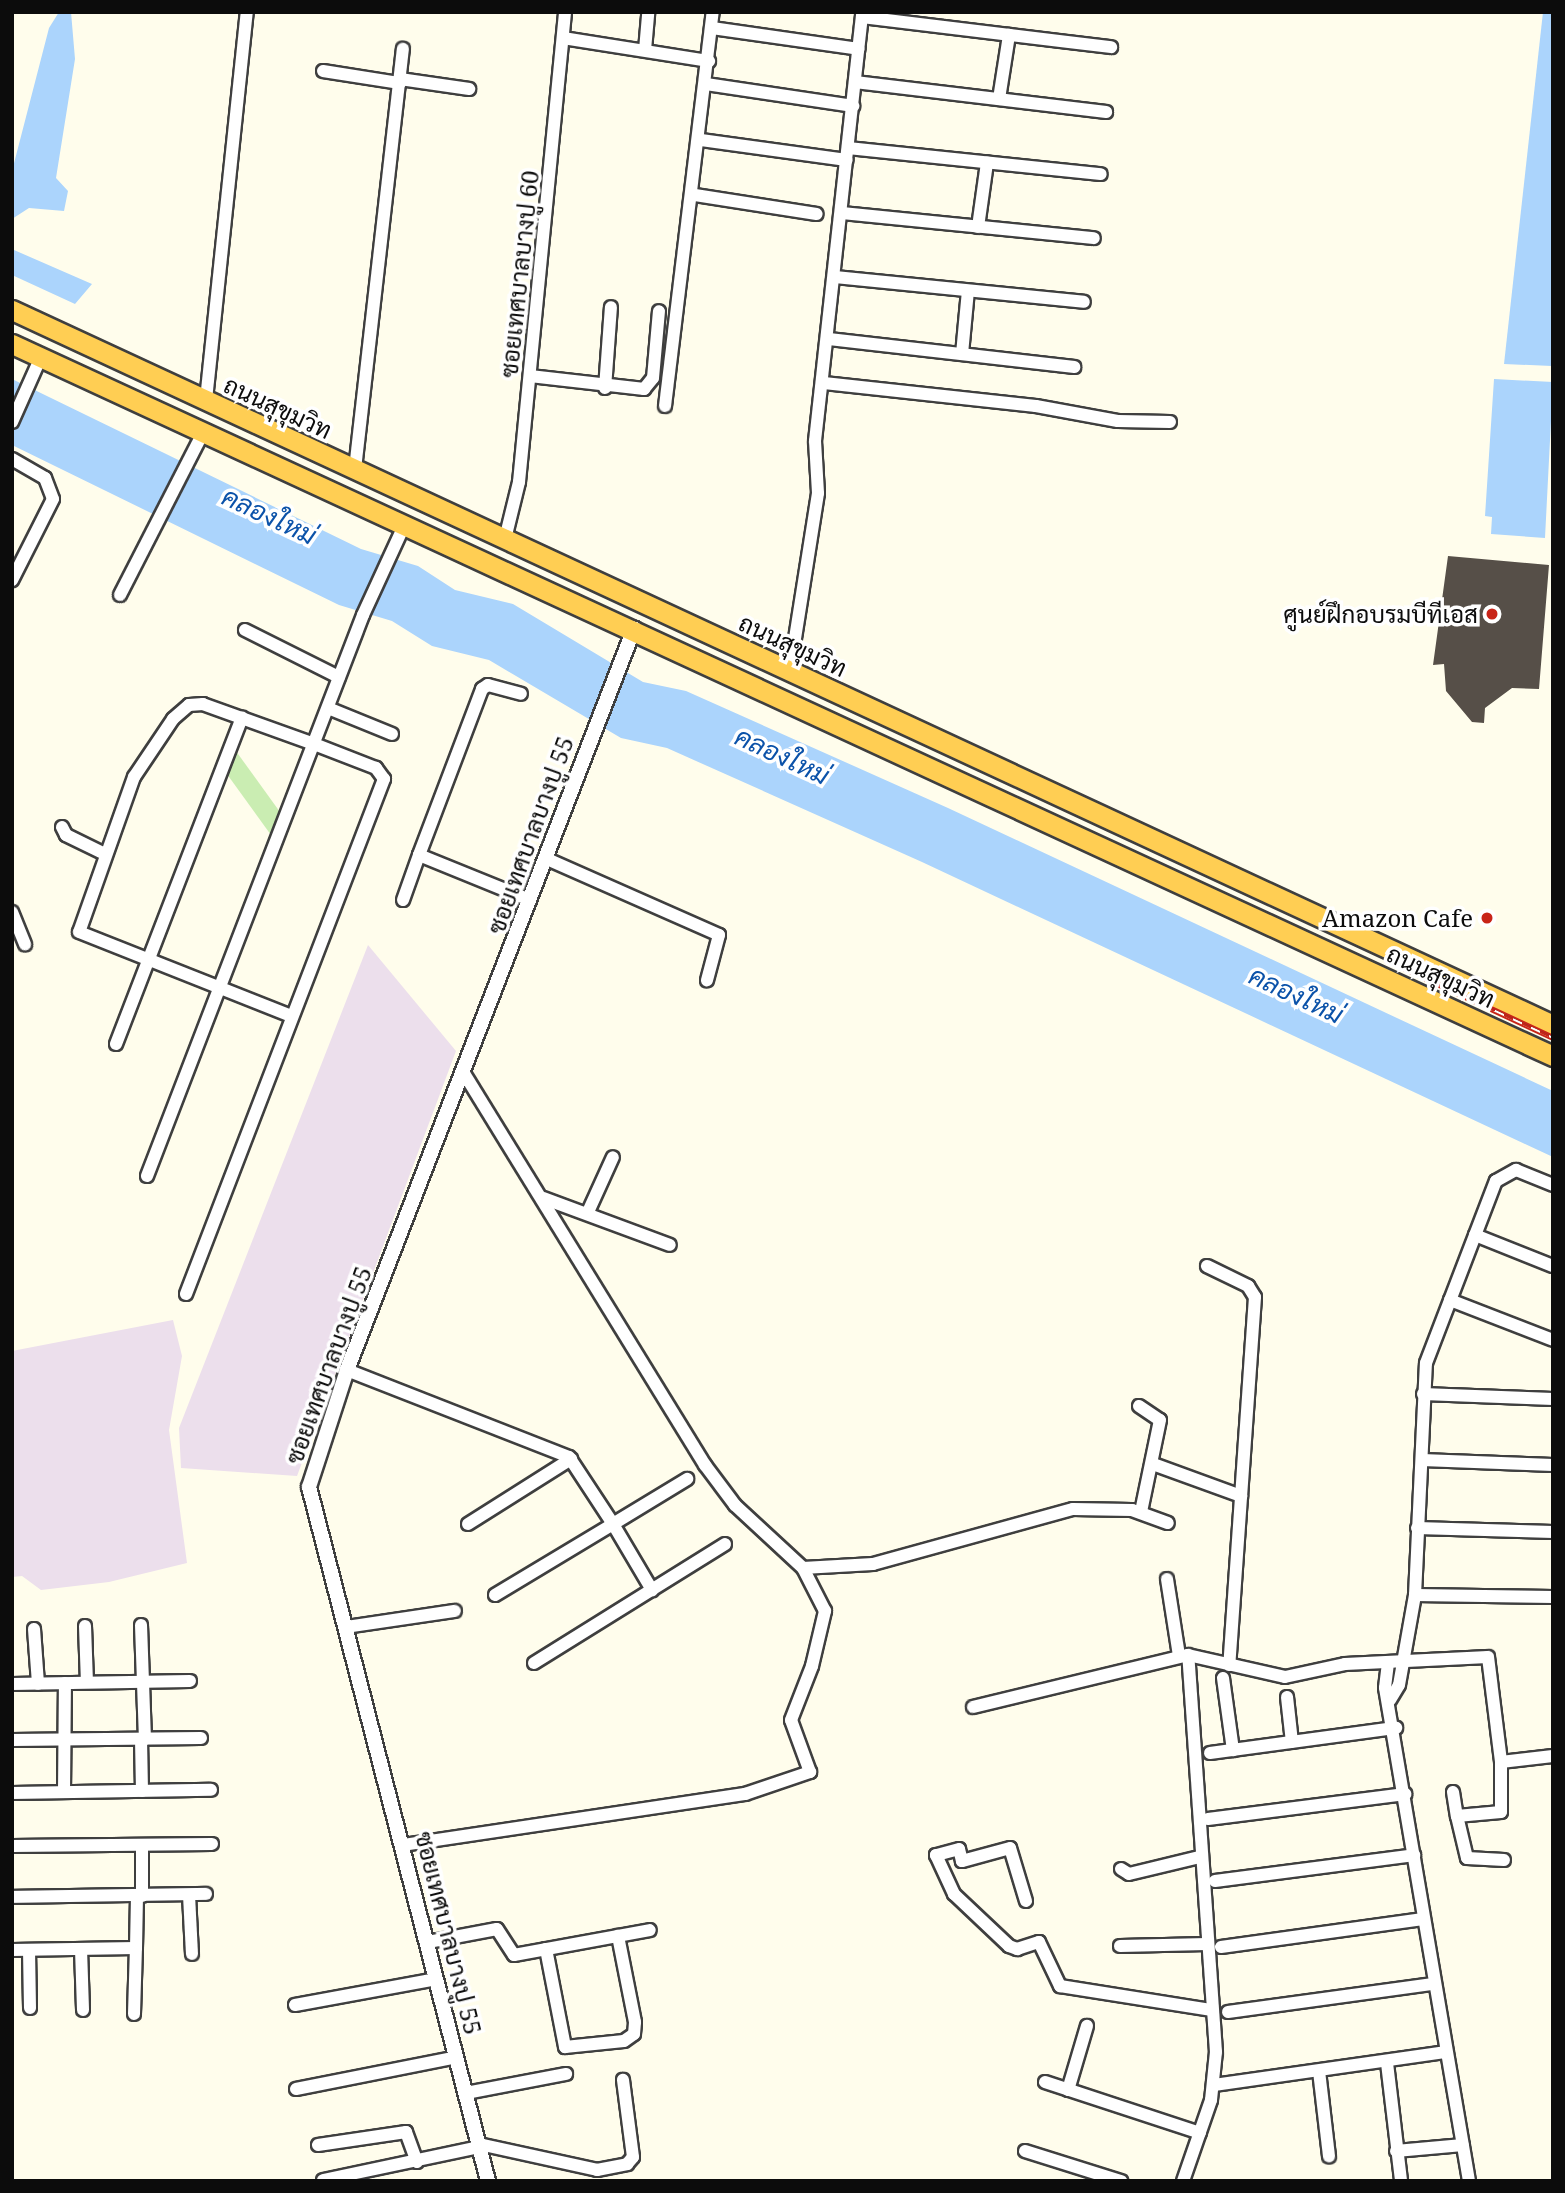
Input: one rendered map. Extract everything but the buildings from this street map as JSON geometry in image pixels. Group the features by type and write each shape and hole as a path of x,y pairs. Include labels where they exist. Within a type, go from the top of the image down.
{"highway":[{"name":"ถนนสุขุมวิท","path":"12,310 1553,1026"},
{"name":"ถนนสุขุมวิท","path":"12,344 402,528 634,629 1553,1056"},
{"path":"935,770 947,743"}],"street":[{"path":"205,400 247,12"},
{"name":"ซอยเทศบาลบางปู 60","path":"505,539 519,482 565,12"},
{"path":"645,50 648,12"},
{"path":"665,406 686,220 695,195 713,12"},
{"path":"790,670 818,494 814,460 862,15 1111,47"},
{"path":"712,28 859,49"},
{"path":"999,99 1009,35"},
{"path":"563,38 709,61"},
{"path":"355,469 403,49"},
{"path":"323,71 469,89"},
{"path":"855,82 1106,112"},
{"path":"706,84 853,106"},
{"path":"701,140 1101,174"},
{"path":"978,227 987,163"},
{"path":"695,195 817,214"},
{"path":"842,213 1094,238"},
{"path":"835,277 1084,302"},
{"path":"962,354 968,291"},
{"path":"605,388 611,307"},
{"path":"530,376 640,391 651,384 659,311"},
{"path":"829,339 1074,367"},
{"path":"12,422 41,357"},
{"path":"824,383 1118,421 1170,422"},
{"path":"120,595 203,433"},
{"path":"12,459 44,478 53,499 12,580"},
{"path":"147,1176 363,615 402,528"},
{"name":"ซอยเทศบาลบางปู 55","path":"488,2181 309,1487 347,1370 634,629"},
{"path":"245,630 339,677"},
{"path":"403,900 482,689 488,685 521,694"},
{"path":"186,1294 384,779 376,768 203,704 182,710 139,767 105,854 79,932 291,1016"},
{"path":"328,708 393,734"},
{"path":"116,1044 242,718"},
{"path":"62,827 66,835 105,854"},
{"path":"419,855 530,900"},
{"path":"547,859 719,935 707,980"},
{"path":"13,918 25,944"},
{"path":"403,1845 745,1794 810,1772 790,1720 812,1666 825,1611 803,1568 721,1487 464,1073"},
{"path":"588,1212 613,1157"},
{"path":"1390,1700 1405,1661 1415,1595 1426,1363 1475,1235 1502,1174 1516,1170 1553,1185"},
{"path":"543,1198 588,1212 670,1245"},
{"path":"1475,1235 1553,1266"},
{"path":"1207,1266 1248,1286 1255,1297 1229,1659"},
{"path":"1450,1300 1553,1340"},
{"path":"347,1370 498,1425 572,1459 652,1590"},
{"path":"1423,1394 1553,1399"},
{"path":"1139,1406 1160,1418 1153,1464 1141,1512"},
{"path":"468,1524 572,1459"},
{"path":"1422,1460 1553,1465"},
{"path":"1153,1464 1241,1496"},
{"path":"495,1595 687,1479"},
{"path":"803,1568 873,1564 1073,1509 1141,1512 1168,1522"},
{"path":"1418,1528 1553,1532"},
{"path":"534,1663 725,1544"},
{"path":"1167,1579 1183,1656 1212,2010 1214,2085 1183,2181"},
{"path":"1415,1595 1553,1597"},
{"path":"346,1627 455,1611"},
{"path":"141,1625 142,1791"},
{"path":"85,1626 87,1682"},
{"path":"34,1629 38,1684"},
{"path":"972,1707 1183,1656 1229,1659 1285,1677 1345,1664 1489,1658 1504,1810 1457,1816"},
{"path":"1388,1663 1385,1688 1396,1728 1433,1984 1469,2181"},
{"path":"1223,1678 1233,1750"},
{"path":"12,1684 190,1681"},
{"path":"64,1792 65,1683"},
{"path":"1287,1697 1292,1742"},
{"path":"1210,1753 1396,1728"},
{"path":"12,1741 201,1738"},
{"path":"1501,1762 1553,1756"},
{"path":"12,1793 211,1790"},
{"path":"1453,1792 1467,1858 1504,1860"},
{"path":"1208,1819 1405,1794"},
{"path":"12,1846 212,1844"},
{"path":"135,2014 142,1845"},
{"path":"1027,1901 1010,1848 962,1861 959,1849 936,1855 954,1894 1009,1946 1040,1942 1060,1986 1212,2010"},
{"path":"1215,1881 1414,1855"},
{"path":"1121,1869 1129,1874 1200,1857"},
{"path":"12,1897 206,1894"},
{"path":"189,1895 192,1954"},
{"path":"1220,1947 1423,1919"},
{"path":"428,1942 497,1929 513,1955 650,1930"},
{"path":"546,1949 565,2046 611,2043 629,2038 635,2029 618,1936"},
{"path":"1120,1946 1207,1944"},
{"path":"12,1950 136,1948"},
{"path":"81,1949 83,2010"},
{"path":"29,1950 30,2008"},
{"path":"295,2005 437,1979"},
{"path":"1228,2012 1433,1984"},
{"path":"1068,2090 1087,2026"},
{"path":"1214,2085 1387,2063 1445,2052"},
{"path":"296,2089 457,2057"},
{"path":"1387,2063 1401,2181"},
{"path":"1319,2071 1329,2156"},
{"path":"466,2093 566,2074"},
{"path":"323,2180 417,2162 479,2146 597,2170 627,2164 633,2157 623,2080"},
{"path":"1045,2082 1200,2133"},
{"path":"318,2145 406,2132 417,2162"},
{"path":"1396,2151 1463,2145"},
{"path":"1025,2151 1121,2181"}],"shaded area":[{"path":"368,945 456,1051 297,1476 181,1468 179,1428"},
{"path":"173,1320 182,1356 169,1430 187,1563 109,1582 41,1590 22,1576 12,1577 12,1351"}],"green space":[{"path":"233,747 285,819 276,842 224,770"}],"water":[{"path":"59,12 71,12 75,59 56,178 68,191 64,211 29,208 12,219 12,171 49,28"},
{"path":"1543,12 1553,12 1552,366 1504,364"},
{"path":"12,248 92,284 75,304 12,275"},
{"name":"คลองใหม่","path":"12,379 361,549 418,566 455,590 513,604 643,682 686,691 948,808 1553,1091 1553,1157 922,862 667,748 621,738 489,660 432,646 392,621 339,605 12,445"},
{"path":"1494,379 1553,382 1545,538 1491,534 1492,517 1485,516"}],"railway":[{"path":"1386,960 1553,1038"}],"place":[{"name":"ศูนย์ฝึกอบรมบีทีเอส","path":"1492,614"},
{"name":"Amazon Cafe","path":"1487,918"}]}
